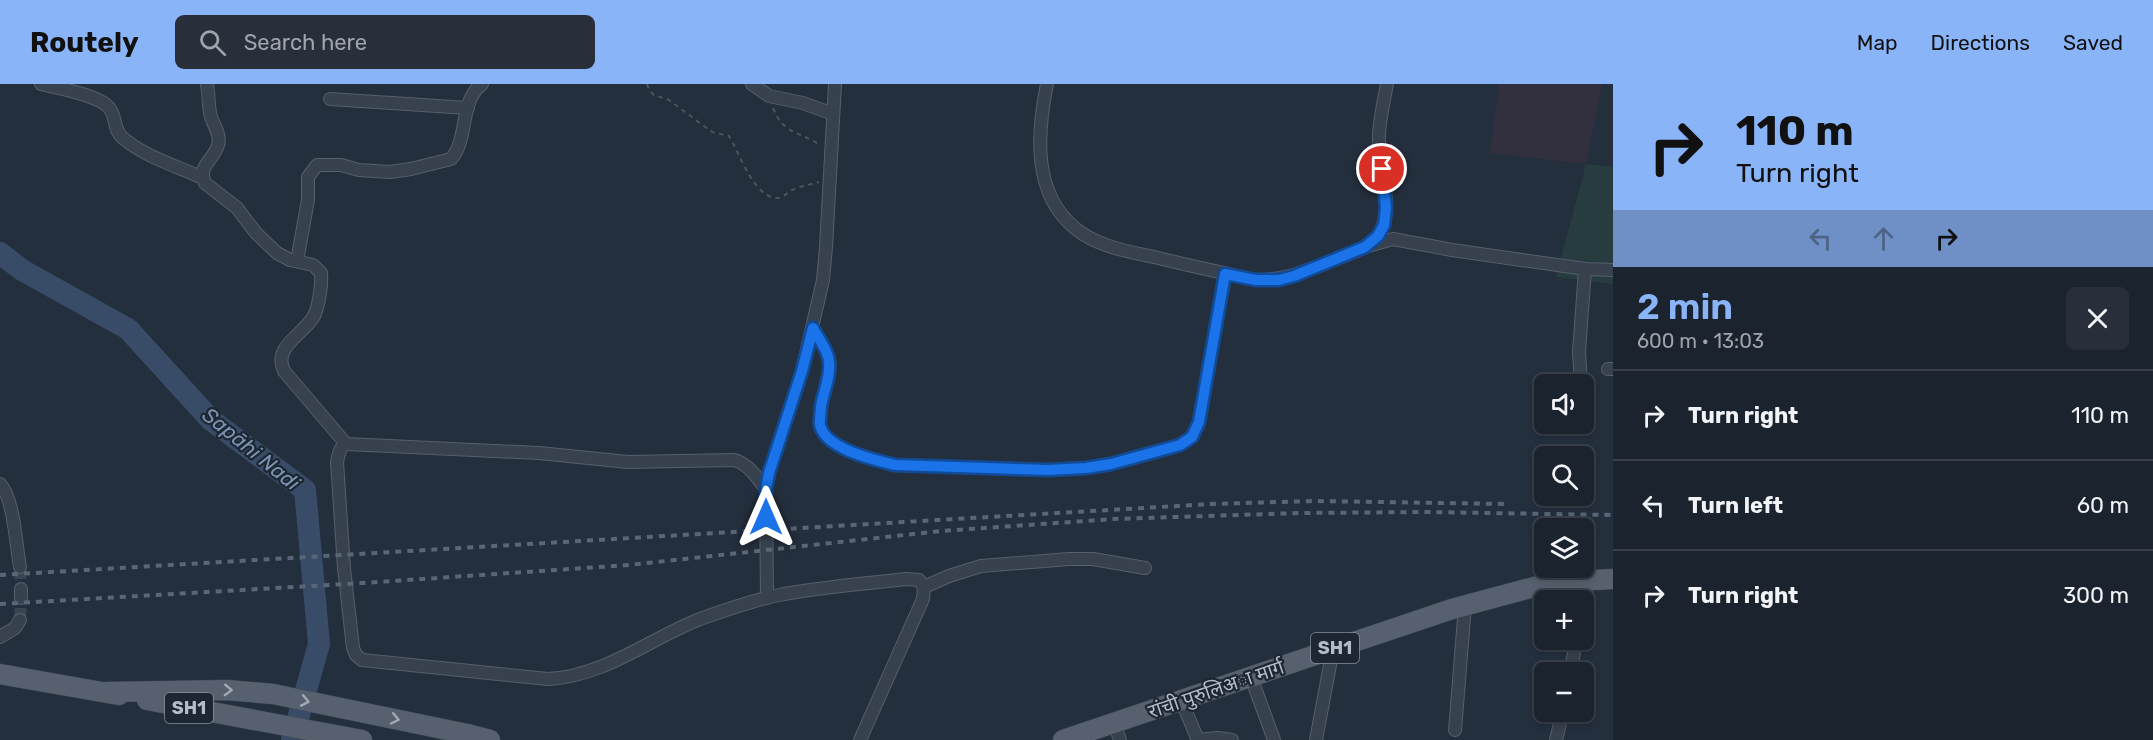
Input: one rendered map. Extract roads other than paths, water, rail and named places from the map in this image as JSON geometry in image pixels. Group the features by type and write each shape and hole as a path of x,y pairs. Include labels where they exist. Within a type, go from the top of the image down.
{"main road":[{"name":"रांची पुरुलिअा मार्ग","path":"1063,740 1117,731 1181,700 1465,606 1553,582 1613,579"},
{"name":"SH1","path":"0,674 362,740"},
{"name":"SH1","path":"107,692 227,690 273,694 490,740"}],"street":[{"path":"41,84 70,91 105,104 110,109 115,127 124,139 152,155 203,178 210,189 237,208 256,233 277,253 290,260 313,265 319,269 322,279 314,316 282,354 282,366 346,444"},
{"path":"203,178 205,165 218,146 219,139 210,112 207,84"},
{"path":"297,261 308,200 308,177 317,165 396,172 451,159 458,146 473,93 482,84"},
{"path":"752,84 769,96 802,103 833,114"},
{"path":"767,598 766,489 802,371 822,280 826,247 835,84"},
{"path":"1047,84 1040,163 1044,182 1052,200 1076,229 1093,239 1117,248 1256,280 1279,280 1294,276 1365,247 1393,239 1585,269 1613,270"},
{"path":"1365,247 1378,236 1384,225 1386,208 1378,135 1387,84"},
{"path":"330,99 468,108"},
{"path":"1580,374 1579,352 1585,269"},
{"path":"813,328 829,360 820,426 829,440 844,449 895,465 1048,470 1086,468 1111,464 1180,445 1192,437 1199,422 1225,274"},
{"path":"766,489 748,467 734,460 628,462 548,453 346,444 342,446 337,462 344,568 353,648 362,660 537,678 562,678 576,676 598,667 700,620 767,598 906,579 919,580 924,587 923,599 860,740"},
{"path":"0,484 5,489 9,503 20,567"},
{"path":"924,587 968,570 1003,564 1081,558 1145,568"},
{"path":"1586,590 1588,581"},
{"path":"1455,730 1465,606"},
{"path":"0,637 15,628 20,620"},
{"path":"1316,740 1333,649"},
{"path":"1251,677 1274,740"},
{"path":"1181,700 1198,740 1218,738 1232,740"},
{"path":"1556,740 1560,722"}],"waterway":[{"name":"Sapāhi Nadi","path":"0,253 22,270 128,329 211,420 305,490 319,644 292,740"}],"tunnel":[{"path":"20,567 21,589"},
{"path":"20,620 21,598"}],"railway":[{"path":"0,575 1211,504 1313,501 1510,504"},
{"path":"0,604 629,565 941,531 1114,519 1299,513 1426,512 1613,515"}]}
